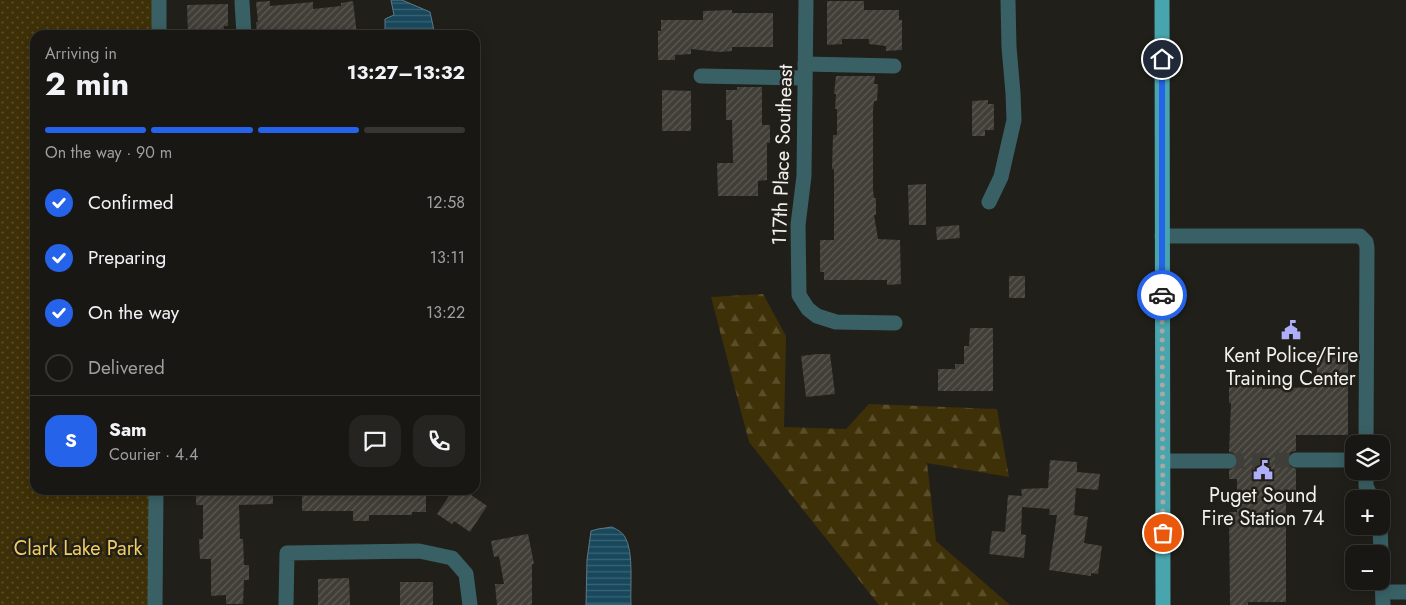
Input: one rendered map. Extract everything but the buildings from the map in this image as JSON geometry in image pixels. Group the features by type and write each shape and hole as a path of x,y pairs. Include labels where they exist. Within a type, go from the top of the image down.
{"main road":[{"path":"1162,0 1163,605"}],"street":[{"path":"159,0 159,30"},
{"name":"117th Place Southeast","path":"806,0 804,176 798,225 799,295 808,309 818,316 836,322 895,323"},
{"path":"989,202 1001,177 1014,120 1008,0"},
{"path":"242,2 244,30"},
{"path":"701,76 894,66"},
{"path":"1162,236 1360,236 1364,238 1367,248 1366,435"},
{"path":"1296,460 1345,460"},
{"path":"1163,461 1229,461"},
{"path":"155,605 156,495"},
{"path":"1380,535 1383,599 1406,592"},
{"path":"286,605 287,552 419,551 452,558 466,574 470,605"}],"green space":[{"name":"Clark Lake Park","path":"0,0 159,0 159,30 30,30 30,495 156,495 155,605 0,605"},
{"path":"763,294 786,336 784,427 846,429 869,404 997,409 1009,477 927,463 936,541 1010,605 879,605 749,442 711,297"}],"water":[{"path":"391,0 402,0 430,12 434,30 385,30 385,19 394,15"},
{"path":"612,527 623,534 630,551 631,605 586,605 587,560 591,531"}],"tunnel":[{"path":"1229,461 1296,460"}],"way so far":[{"path":"1162,295 1163,533"}],"place":[{"name":"Kent Police/Fire Training Center","path":"1291,330"},
{"name":"Puget Sound Fire Station 74","path":"1263,470"}],"route":[{"path":"1162,59 1162,295"}]}
